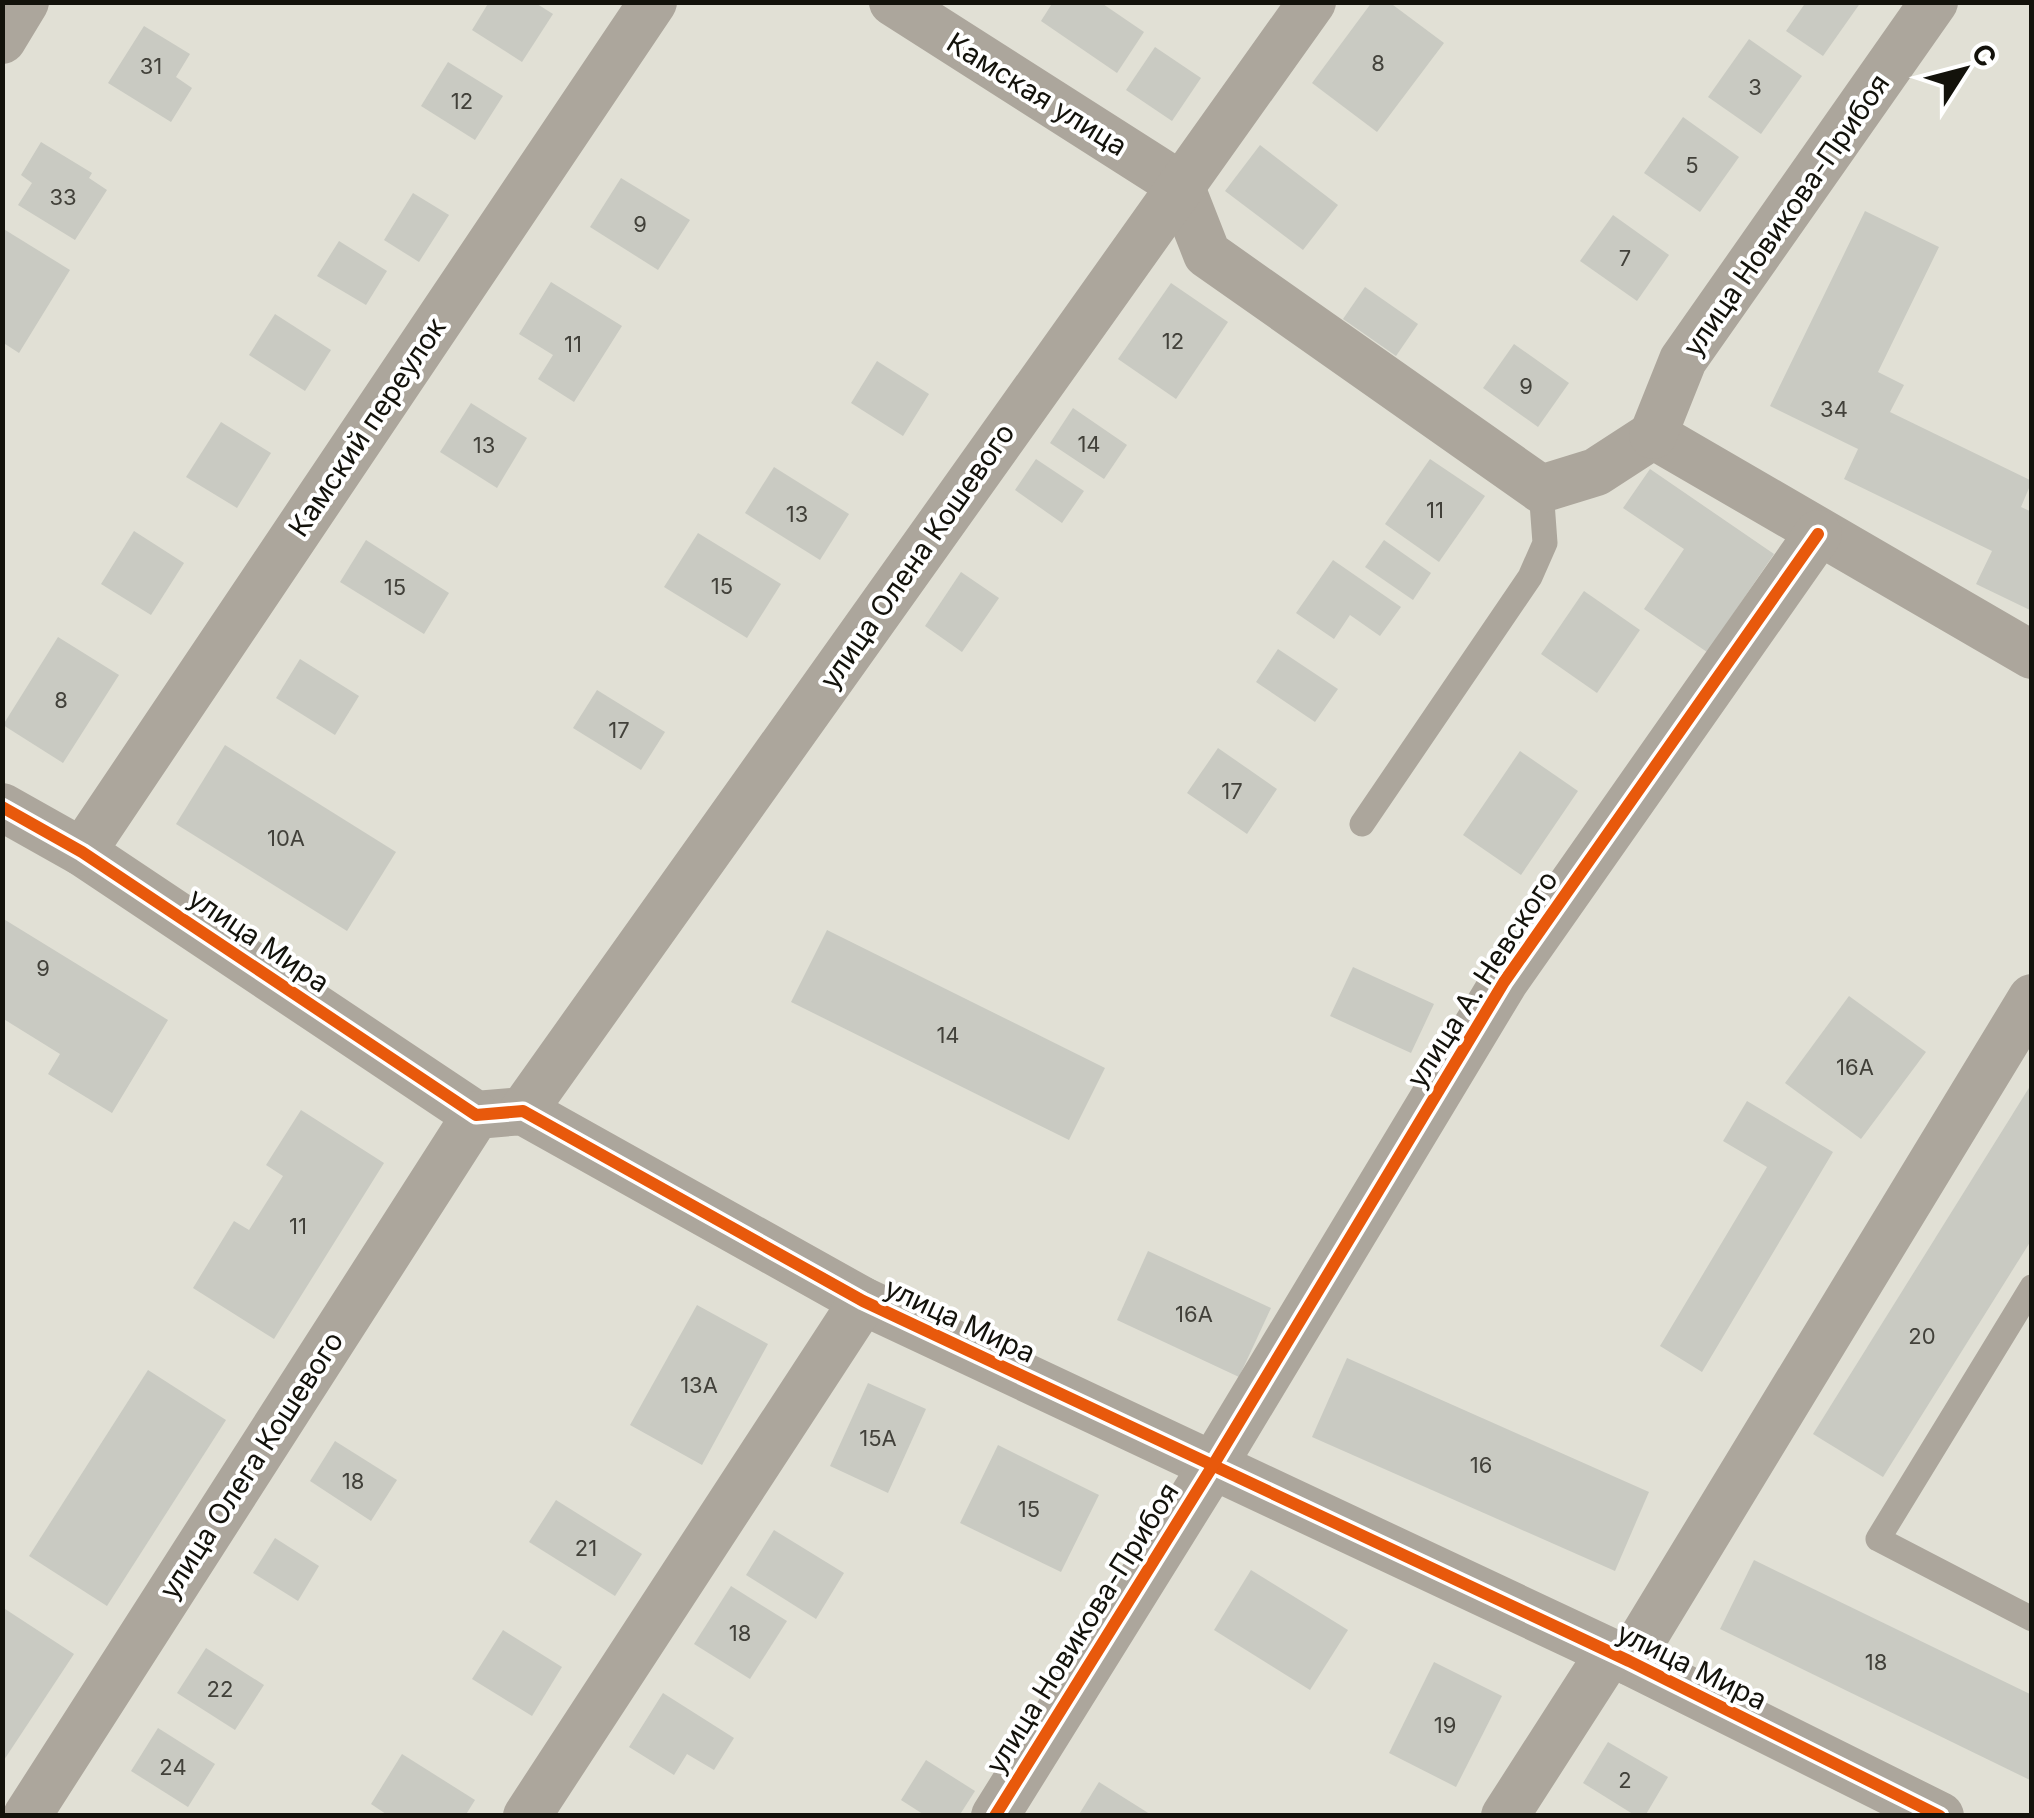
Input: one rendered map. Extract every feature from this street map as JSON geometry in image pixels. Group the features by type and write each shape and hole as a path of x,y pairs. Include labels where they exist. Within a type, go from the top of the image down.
{"street":[{"path":"2,40 24,2"},
{"name":"Камский переулок","path":"82,852 653,2"},
{"name":"Камская улица","path":"893,2 1180,184"},
{"name":"улица Олена Кошевого","path":"523,1111 1312,2"},
{"name":"улица Новикова-Прибоя","path":"1653,435 1683,360 1934,2"},
{"path":"1180,184 1207,254 1541,489 1596,472 1653,435 2032,655"},
{"name":"улица А. Невского","path":"1212,1467 1504,982 1818,534"},
{"name":"улица Мира","path":"2,806 82,852 476,1115"},
{"name":"улица Мира","path":"1619,1658 2032,998"},
{"path":"476,1115 523,1111"},
{"name":"улица Мира","path":"523,1111 863,1301 1619,1658 1940,1816"},
{"name":"улица Олега Кошевого","path":"27,1816 476,1115"},
{"path":"527,1816 863,1301"},
{"name":"улица Новикова-Прибоя","path":"995,1816 1212,1467"},
{"path":"1505,1816 1619,1658"}],"lane":[{"path":"1362,824 1530,577 1545,543 1541,489"},
{"path":"2032,1287 1878,1538 2032,1619"}],"building":[{"path":"489,2 534,2 553,14 522,62 472,30"},
{"path":"1053,2 1100,2 1144,32 1117,73 1041,21"},
{"path":"1372,2 1389,2 1444,43 1377,132 1312,83"},
{"path":"1806,2 1861,2 1823,56 1786,31"},
{"path":"144,26 190,54 176,77 192,88 171,122 108,83"},
{"path":"1749,39 1802,76 1761,134 1708,97"},
{"path":"1155,47 1201,78 1172,121 1126,90"},
{"path":"448,62 503,96 475,140 421,106"},
{"path":"1683,117 1739,157 1700,212 1644,173"},
{"path":"41,142 92,173 89,178 107,190 75,240 18,205 32,183 21,175"},
{"path":"1260,145 1338,205 1303,250 1225,191"},
{"path":"621,178 690,220 658,270 590,227"},
{"path":"413,193 449,215 419,262 384,240"},
{"path":"1865,211 1939,247 1878,372 1904,385 1890,412 2032,481 2021,507 2032,512 2032,611 1976,584 1992,551 1844,479 1858,449 1770,406"},
{"path":"1613,215 1669,255 1637,301 1580,261"},
{"path":"2,228 70,270 19,353 2,342"},
{"path":"339,241 387,271 366,305 317,276"},
{"path":"551,282 622,326 574,402 538,379 553,355 519,334"},
{"path":"1171,283 1228,322 1176,399 1118,359"},
{"path":"1365,287 1418,324 1396,356 1343,319"},
{"path":"275,314 331,350 305,391 249,355"},
{"path":"1514,344 1569,383 1538,427 1483,388"},
{"path":"877,361 929,394 903,436 851,403"},
{"path":"471,403 527,438 497,488 440,452"},
{"path":"1073,408 1127,445 1104,479 1050,443"},
{"path":"221,422 271,453 237,508 186,477"},
{"path":"1036,459 1084,491 1062,523 1015,490"},
{"path":"1430,459 1485,496 1439,562 1385,524"},
{"path":"774,467 849,514 820,560 745,513"},
{"path":"1650,469 1774,554 1707,652 1644,609 1684,549 1623,508"},
{"path":"134,531 184,563 151,615 101,584"},
{"path":"698,533 781,584 747,638 664,587"},
{"path":"366,540 449,593 424,634 340,582"},
{"path":"1384,540 1431,573 1413,600 1365,567"},
{"path":"1333,560 1401,607 1380,636 1350,615 1334,639 1296,613"},
{"path":"961,572 999,598 962,652 925,626"},
{"path":"1584,591 1640,630 1597,693 1541,654"},
{"path":"58,637 119,675 63,763 3,725"},
{"path":"1278,649 1338,689 1315,722 1256,682"},
{"path":"300,659 359,696 335,735 276,698"},
{"path":"597,690 665,732 641,770 573,728"},
{"path":"225,745 396,852 347,931 176,824"},
{"path":"1218,748 1277,789 1247,834 1187,793"},
{"path":"1520,751 1578,791 1521,875 1463,835"},
{"path":"2,918 168,1020 112,1113 48,1074 60,1054 2,1018"},
{"path":"827,930 1105,1068 1069,1140 791,1002"},
{"path":"1353,967 1434,1004 1411,1053 1330,1016"},
{"path":"1849,996 1926,1052 1861,1139 1785,1083"},
{"path":"2032,1083 2032,1239 1883,1477 1813,1434"},
{"path":"1747,1101 1833,1152 1702,1372 1660,1346 1767,1167 1723,1141"},
{"path":"301,1110 384,1163 274,1339 193,1288 234,1221 249,1230 283,1176 266,1165"},
{"path":"1148,1251 1271,1308 1239,1377 1117,1320"},
{"path":"697,1305 768,1344 702,1465 630,1425"},
{"path":"1347,1358 1649,1492 1615,1571 1312,1437"},
{"path":"148,1370 226,1420 107,1606 29,1556"},
{"path":"868,1383 926,1409 888,1493 830,1466"},
{"path":"335,1441 397,1480 371,1521 310,1481"},
{"path":"998,1445 1099,1495 1061,1572 960,1523"},
{"path":"556,1500 642,1554 615,1596 529,1542"},
{"path":"774,1530 844,1573 816,1619 746,1575"},
{"path":"275,1538 319,1566 298,1601 253,1573"},
{"path":"1754,1560 2032,1695 2032,1781 1720,1629"},
{"path":"1251,1570 1348,1630 1310,1690 1214,1630"},
{"path":"731,1586 787,1621 750,1679 694,1644"},
{"path":"2,1607 74,1654 2,1763"},
{"path":"503,1630 562,1667 532,1716 472,1679"},
{"path":"206,1648 264,1685 235,1730 177,1693"},
{"path":"1434,1662 1502,1696 1456,1787 1389,1753"},
{"path":"663,1693 734,1738 714,1770 687,1754 674,1775 629,1747"},
{"path":"158,1728 215,1764 188,1807 131,1771"},
{"path":"1608,1742 1668,1777 1645,1816 1636,1816 1583,1783"},
{"path":"402,1754 475,1800 465,1816 389,1816 371,1804"},
{"path":"926,1760 975,1791 959,1816 926,1816 901,1800"},
{"path":"1099,1782 1153,1816 1078,1816"}],"cycle path":[{"path":"995,1816 1212,1467 1504,982 1818,534"},
{"path":"2,807 82,852 476,1115 523,1111 863,1301 1629,1661 1940,1816"}]}
